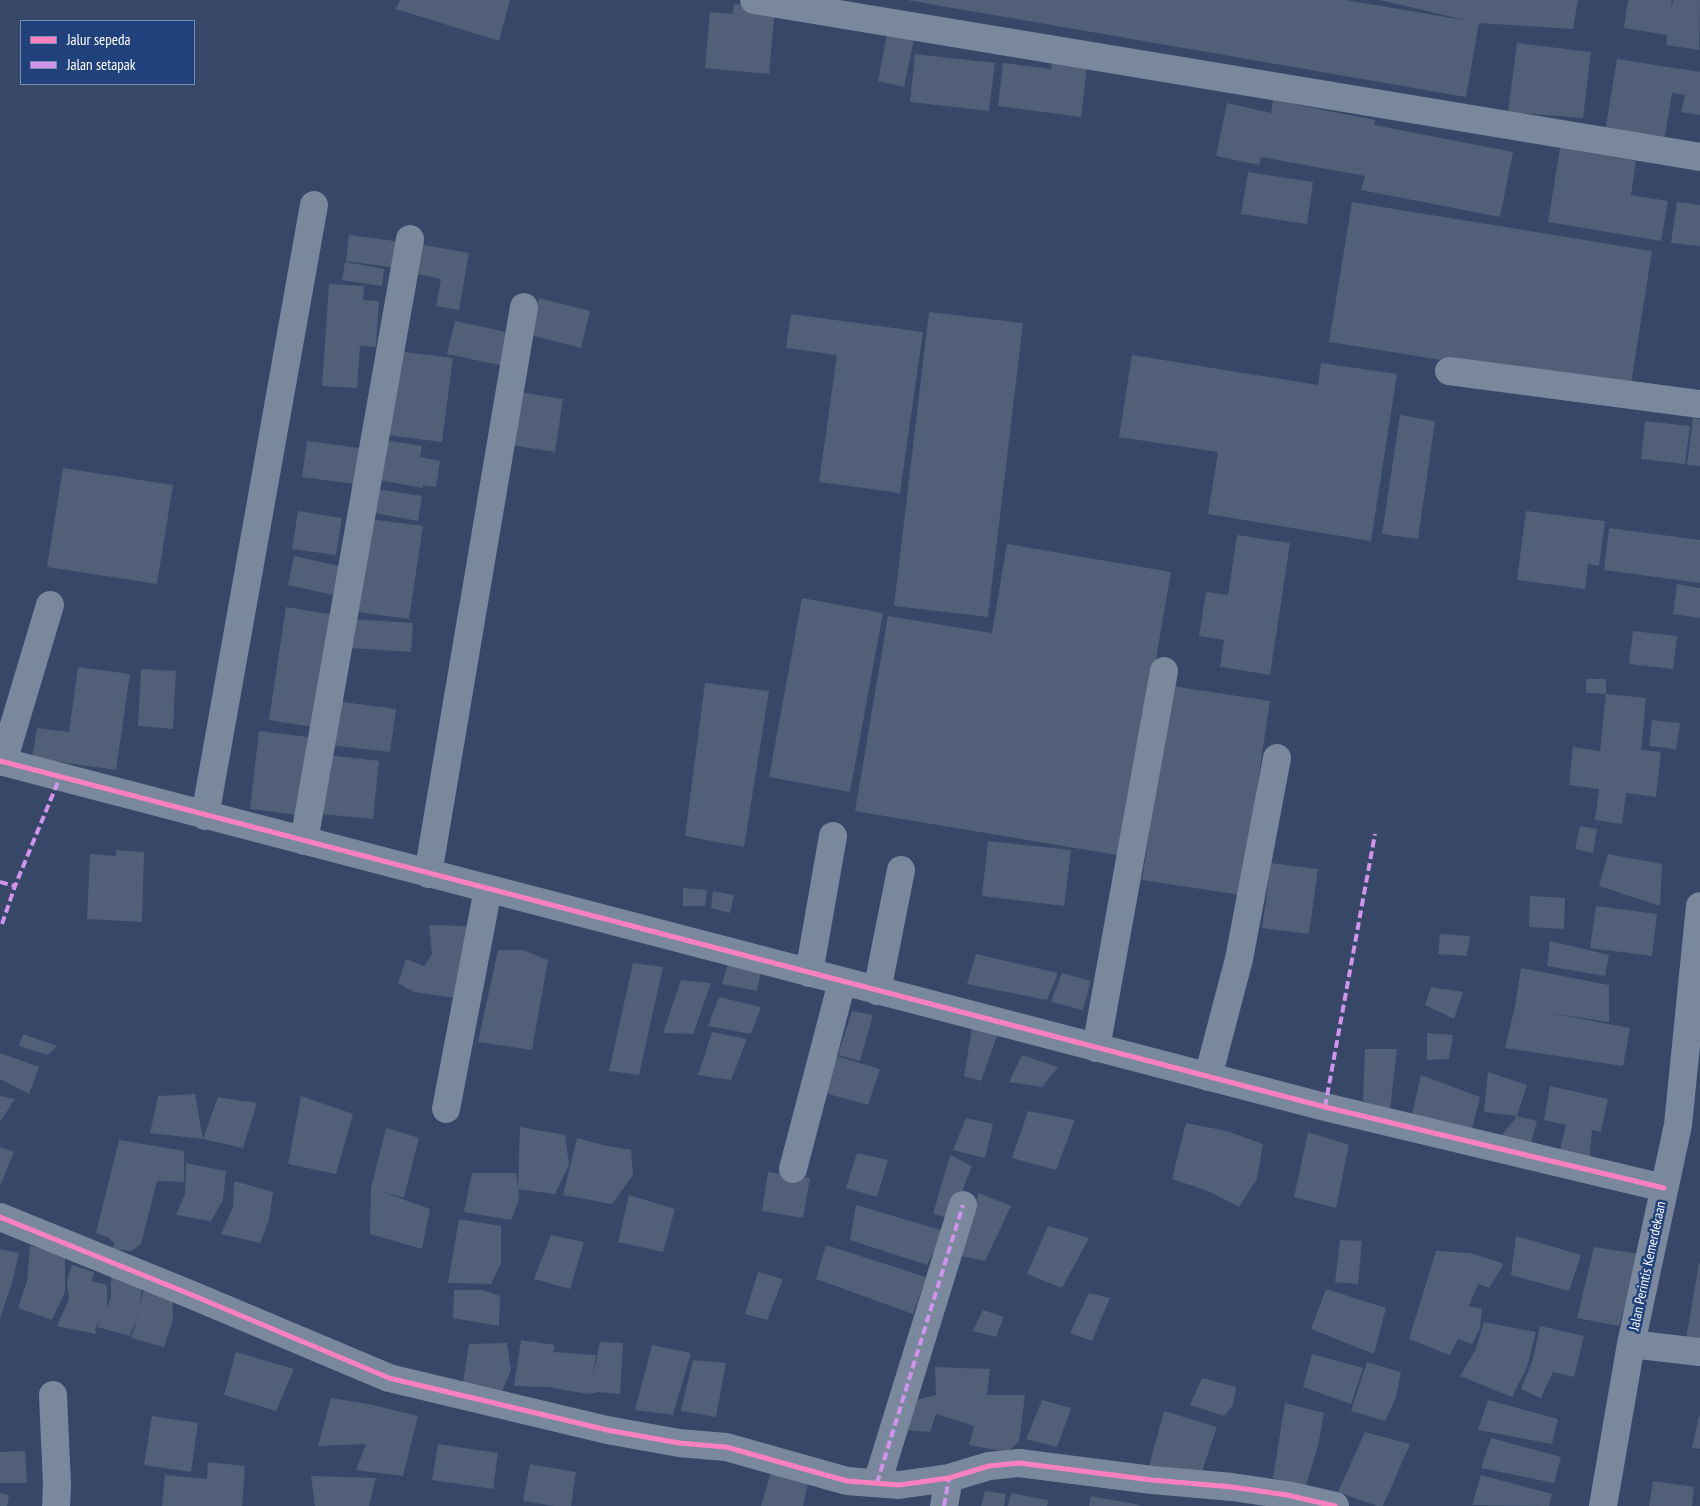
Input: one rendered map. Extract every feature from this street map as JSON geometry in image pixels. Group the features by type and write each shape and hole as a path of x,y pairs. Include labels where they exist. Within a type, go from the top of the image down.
{"street":[{"path":"754,0 1700,157"},
{"path":"205,816 314,205"},
{"path":"304,842 410,240"},
{"path":"428,874 524,307"},
{"path":"1449,371 1700,404"},
{"path":"50,605 1,762 1325,1107 1664,1188"},
{"path":"1096,1048 1164,671"},
{"path":"1208,1077 1239,959 1277,758"},
{"path":"810,973 833,836"},
{"path":"877,991 901,870"},
{"path":"446,1109 488,889"},
{"name":"Jalan Perintis Kemerdekaan","path":"1603,1506 1631,1344 1664,1188 1689,1126 1700,910"},
{"path":"793,1169 842,982"},
{"path":"877,1483 963,1206"},
{"path":"0,1217 389,1378 607,1430 679,1444 726,1447 847,1481 899,1485 949,1478 989,1466 1019,1463 1152,1480 1232,1487 1287,1495 1335,1506"},
{"path":"1631,1344 1700,1352"},
{"path":"53,1395 57,1485 56,1506"},
{"path":"944,1506 949,1478"}],"building":[{"path":"400,0 510,0 499,41 396,9"},
{"path":"907,0 1346,0 1469,21 1380,0 1578,0 1573,29 1479,23 1466,97"},
{"path":"1628,0 1672,0 1671,11 1673,0 1700,0 1699,50 1666,45 1667,35 1624,28"},
{"path":"734,4 775,8 769,74 705,68 710,12 733,14"},
{"path":"888,28 915,34 904,87 878,81"},
{"path":"1517,43 1591,52 1583,118 1508,112"},
{"path":"915,54 995,63 989,111 910,102"},
{"path":"1053,55 1088,59 1081,117 998,106 1003,63 1051,69"},
{"path":"1617,59 1700,72 1700,115 1681,112 1685,95 1672,93 1664,142 1605,132"},
{"path":"1273,100 1375,120 1374,125 1513,152 1500,217 1361,190 1365,176 1261,157 1259,165 1216,156 1227,103 1271,113"},
{"path":"1560,148 1636,161 1631,195 1668,201 1661,241 1548,222"},
{"path":"1248,172 1313,182 1307,224 1241,214"},
{"path":"1352,202 1652,251 1630,390 1329,342"},
{"path":"1677,202 1700,205 1700,246 1671,243"},
{"path":"349,235 402,242 398,268 346,261"},
{"path":"419,244 469,253 459,310 436,306 441,279 413,273"},
{"path":"345,262 384,269 382,286 342,280"},
{"path":"329,284 364,286 363,300 379,301 376,347 360,346 357,388 322,386"},
{"path":"539,298 590,311 581,348 530,335"},
{"path":"929,312 1023,323 988,617 894,606"},
{"path":"791,314 923,332 900,493 819,482 837,355 786,348"},
{"path":"455,321 511,333 504,366 447,354"},
{"path":"397,351 453,358 442,442 386,435"},
{"path":"1132,355 1318,385 1321,363 1397,374 1371,541 1208,514 1218,452 1119,437"},
{"path":"519,392 563,399 555,452 511,445"},
{"path":"1400,415 1435,421 1418,539 1382,534"},
{"path":"1693,418 1700,419 1700,466 1687,465"},
{"path":"1645,421 1690,426 1685,464 1641,459"},
{"path":"386,440 422,446 420,457 440,461 436,487 423,485 423,488 379,480"},
{"path":"307,441 360,448 355,484 302,477"},
{"path":"63,468 173,485 157,584 47,567"},
{"path":"371,488 422,496 418,521 368,512"},
{"path":"298,511 342,518 336,555 292,549"},
{"path":"1526,511 1605,521 1599,566 1588,564 1585,589 1517,580"},
{"path":"370,519 423,526 409,619 357,612"},
{"path":"1609,528 1700,540 1700,583 1604,570"},
{"path":"1237,535 1290,543 1270,675 1220,667 1224,640 1199,636 1206,592 1228,595"},
{"path":"1007,544 1171,572 1122,856 855,811 888,616 992,633"},
{"path":"294,556 339,566 333,595 288,585"},
{"path":"1677,584 1700,588 1700,618 1673,614"},
{"path":"802,598 883,613 850,792 769,777"},
{"path":"286,607 330,614 312,727 269,720"},
{"path":"353,619 413,623 411,652 351,648"},
{"path":"1633,631 1677,636 1673,669 1629,664"},
{"path":"78,667 130,674 116,770 32,758 37,728 69,732"},
{"path":"141,669 176,671 173,729 138,726"},
{"path":"1586,679 1606,679 1606,694 1586,693"},
{"path":"705,683 769,691 744,847 685,836"},
{"path":"1172,686 1270,701 1241,895 1142,880"},
{"path":"1606,694 1646,698 1641,750 1661,752 1656,797 1626,793 1622,824 1595,820 1599,789 1569,785 1573,747 1600,751"},
{"path":"335,701 396,709 390,752 329,745"},
{"path":"1652,720 1680,723 1676,749 1649,746"},
{"path":"259,731 308,737 297,815 250,809"},
{"path":"328,755 379,761 373,819 321,814"},
{"path":"1580,826 1597,829 1593,853 1575,849"},
{"path":"988,841 1071,850 1064,906 982,896"},
{"path":"116,850 144,852 142,922 87,919 90,854 116,856"},
{"path":"1608,854 1662,864 1660,906 1599,886"},
{"path":"1271,863 1318,869 1309,934 1262,928"},
{"path":"683,888 707,890 705,906 683,906"},
{"path":"713,891 734,895 730,913 711,908"},
{"path":"1530,896 1565,898 1564,929 1529,927"},
{"path":"1596,906 1657,914 1652,956 1590,948"},
{"path":"429,925 468,926 455,998 414,992 398,983 406,959 424,966 432,954"},
{"path":"1440,934 1470,936 1467,956 1438,954"},
{"path":"1550,941 1609,955 1605,976 1547,966"},
{"path":"498,950 523,950 548,960 532,1050 478,1042"},
{"path":"976,954 1058,973 1047,1000 967,984"},
{"path":"730,957 762,964 757,991 722,984"},
{"path":"633,963 663,967 639,1075 609,1071"},
{"path":"1521,968 1609,985 1609,1022 1549,1013 1630,1028 1623,1066 1505,1048 1515,1006"},
{"path":"1062,973 1091,981 1083,1010 1051,1002"},
{"path":"681,980 711,983 693,1034 663,1033"},
{"path":"1431,987 1463,992 1454,1019 1425,1005"},
{"path":"719,997 761,1007 751,1034 708,1026"},
{"path":"852,1011 873,1015 860,1061 838,1055"},
{"path":"973,1022 999,1030 981,1081 964,1076"},
{"path":"712,1032 747,1039 731,1080 698,1075"},
{"path":"1427,1033 1453,1035 1449,1059 1427,1060"},
{"path":"23,1034 57,1046 48,1055 19,1046"},
{"path":"1365,1049 1397,1049 1390,1110 1363,1101"},
{"path":"0,1053 39,1067 29,1094 0,1079"},
{"path":"833,1055 880,1069 868,1105 825,1093"},
{"path":"1022,1055 1058,1067 1042,1087 1009,1082"},
{"path":"1488,1072 1527,1085 1517,1116 1484,1112"},
{"path":"1421,1075 1480,1097 1470,1137 1411,1119"},
{"path":"1550,1086 1608,1099 1601,1132 1592,1130 1589,1164 1558,1158 1566,1125 1544,1120"},
{"path":"195,1094 203,1139 150,1133 158,1096"},
{"path":"0,1096 15,1099 0,1122"},
{"path":"301,1096 353,1114 336,1174 288,1164"},
{"path":"218,1097 257,1103 243,1148 203,1139"},
{"path":"1028,1111 1075,1120 1056,1170 1012,1158"},
{"path":"1517,1116 1537,1121 1530,1147 1499,1139"},
{"path":"966,1118 993,1124 985,1158 953,1150"},
{"path":"1186,1123 1227,1131 1263,1144 1257,1179 1239,1207 1208,1191 1172,1179"},
{"path":"520,1127 565,1135 569,1165 555,1194 518,1189"},
{"path":"386,1128 419,1138 404,1198 380,1191 430,1209 422,1249 370,1234 371,1188"},
{"path":"1308,1132 1349,1145 1336,1208 1294,1197"},
{"path":"577,1138 631,1150 633,1175 612,1204 563,1195"},
{"path":"119,1140 184,1151 184,1182 157,1181 141,1244 132,1251 112,1249 115,1243 110,1238 96,1233"},
{"path":"0,1147 14,1152 0,1186"},
{"path":"857,1153 888,1160 877,1197 846,1188"},
{"path":"950,1155 972,1166 951,1219 933,1214"},
{"path":"186,1163 226,1171 223,1200 211,1221 176,1215 185,1194"},
{"path":"768,1172 810,1178 803,1218 762,1211"},
{"path":"472,1173 516,1173 519,1200 511,1220 464,1212"},
{"path":"234,1181 273,1192 269,1220 260,1243 221,1234 233,1207"},
{"path":"979,1193 1011,1206 985,1261 956,1255"},
{"path":"629,1195 675,1209 663,1252 618,1242"},
{"path":"856,1205 944,1231 927,1265 850,1240"},
{"path":"459,1219 501,1226 501,1264 491,1284 448,1283"},
{"path":"1048,1226 1089,1238 1062,1288 1027,1274"},
{"path":"551,1235 584,1242 570,1289 534,1279"},
{"path":"1516,1236 1581,1255 1569,1291 1511,1275"},
{"path":"1340,1240 1362,1241 1358,1284 1335,1282"},
{"path":"826,1245 926,1277 913,1314 816,1279"},
{"path":"30,1246 65,1253 65,1292 52,1320 18,1308 27,1281"},
{"path":"1594,1247 1640,1254 1619,1326 1577,1318"},
{"path":"0,1249 19,1253 12,1283 0,1318"},
{"path":"1436,1251 1470,1253 1502,1263 1502,1267 1489,1288 1478,1284 1469,1306 1482,1309 1480,1328 1472,1344 1458,1339 1450,1355 1409,1339"},
{"path":"1700,1264 1700,1341 1686,1339"},
{"path":"72,1265 94,1272 92,1281 107,1285 107,1307 111,1299 111,1277 142,1283 140,1308 145,1283 172,1288 173,1320 164,1347 131,1338 139,1314 130,1336 97,1327 101,1318 95,1329 96,1334 57,1326 69,1299 67,1281"},
{"path":"758,1272 783,1279 767,1320 745,1314"},
{"path":"1326,1289 1386,1308 1374,1354 1311,1329"},
{"path":"454,1290 483,1290 500,1296 499,1326 453,1318"},
{"path":"1089,1293 1110,1298 1092,1341 1070,1333"},
{"path":"983,1310 1004,1317 996,1337 973,1331"},
{"path":"1484,1322 1536,1332 1527,1367 1512,1397 1460,1376 1476,1349"},
{"path":"1540,1326 1584,1336 1574,1377 1553,1372 1541,1398 1521,1389 1533,1359"},
{"path":"521,1340 555,1345 553,1352 596,1355 593,1376 600,1342 623,1343 620,1394 598,1392 589,1394 548,1387 514,1386"},
{"path":"507,1343 511,1370 502,1391 462,1388 469,1344"},
{"path":"652,1345 691,1353 673,1415 635,1410"},
{"path":"236,1352 294,1369 276,1411 224,1395"},
{"path":"1312,1354 1363,1368 1351,1404 1303,1387"},
{"path":"693,1360 726,1363 716,1417 681,1411"},
{"path":"1367,1362 1401,1372 1396,1397 1385,1421 1351,1411"},
{"path":"935,1367 990,1369 987,1395 1025,1395 1019,1442 1007,1452 969,1445 974,1426 936,1414 930,1432 904,1430 916,1400 936,1395"},
{"path":"1202,1378 1236,1387 1233,1405 1224,1416 1190,1405"},
{"path":"331,1398 373,1405 418,1416 403,1476 356,1470 366,1444 318,1446"},
{"path":"1042,1400 1071,1408 1057,1447 1026,1439"},
{"path":"1488,1400 1558,1419 1552,1444 1478,1430"},
{"path":"1285,1403 1324,1413 1318,1446 1306,1485 1273,1478"},
{"path":"1164,1411 1217,1427 1199,1480 1149,1466"},
{"path":"152,1416 198,1423 191,1472 144,1465"},
{"path":"1700,1417 1700,1449 1692,1448"},
{"path":"1365,1432 1410,1444 1383,1506 1377,1506 1338,1492"},
{"path":"1491,1438 1561,1457 1554,1483 1481,1468"},
{"path":"438,1444 498,1453 493,1489 432,1480"},
{"path":"25,1451 27,1483 0,1483 0,1452"},
{"path":"208,1462 245,1466 242,1506 162,1506 165,1475 207,1479"},
{"path":"530,1464 576,1472 571,1506 554,1506 523,1501"},
{"path":"771,1472 809,1478 803,1506 761,1506"},
{"path":"1481,1475 1552,1494 1549,1506 1472,1505"},
{"path":"311,1476 376,1478 369,1506 315,1506"},
{"path":"1653,1481 1694,1487 1692,1506 1649,1506"},
{"path":"985,1491 1006,1494 1004,1506 981,1506"},
{"path":"0,1493 9,1495 7,1506 0,1506"},
{"path":"1011,1493 1048,1500 1047,1506 1008,1506"},
{"path":"1091,1496 1140,1505 1140,1506 1089,1506"}],"marked path":[{"path":"2,924 15,886 60,777"},
{"path":"1325,1107 1375,834"},
{"path":"0,882 15,886"},
{"path":"877,1483 963,1205"},
{"path":"944,1506 949,1478"}],"cycle path":[{"path":"0,761 1325,1107 1664,1188"},
{"path":"0,1217 389,1378 607,1430 679,1443 726,1447 847,1481 899,1485 949,1478 989,1466 1019,1463 1152,1480 1232,1487 1287,1495 1335,1506"}]}
